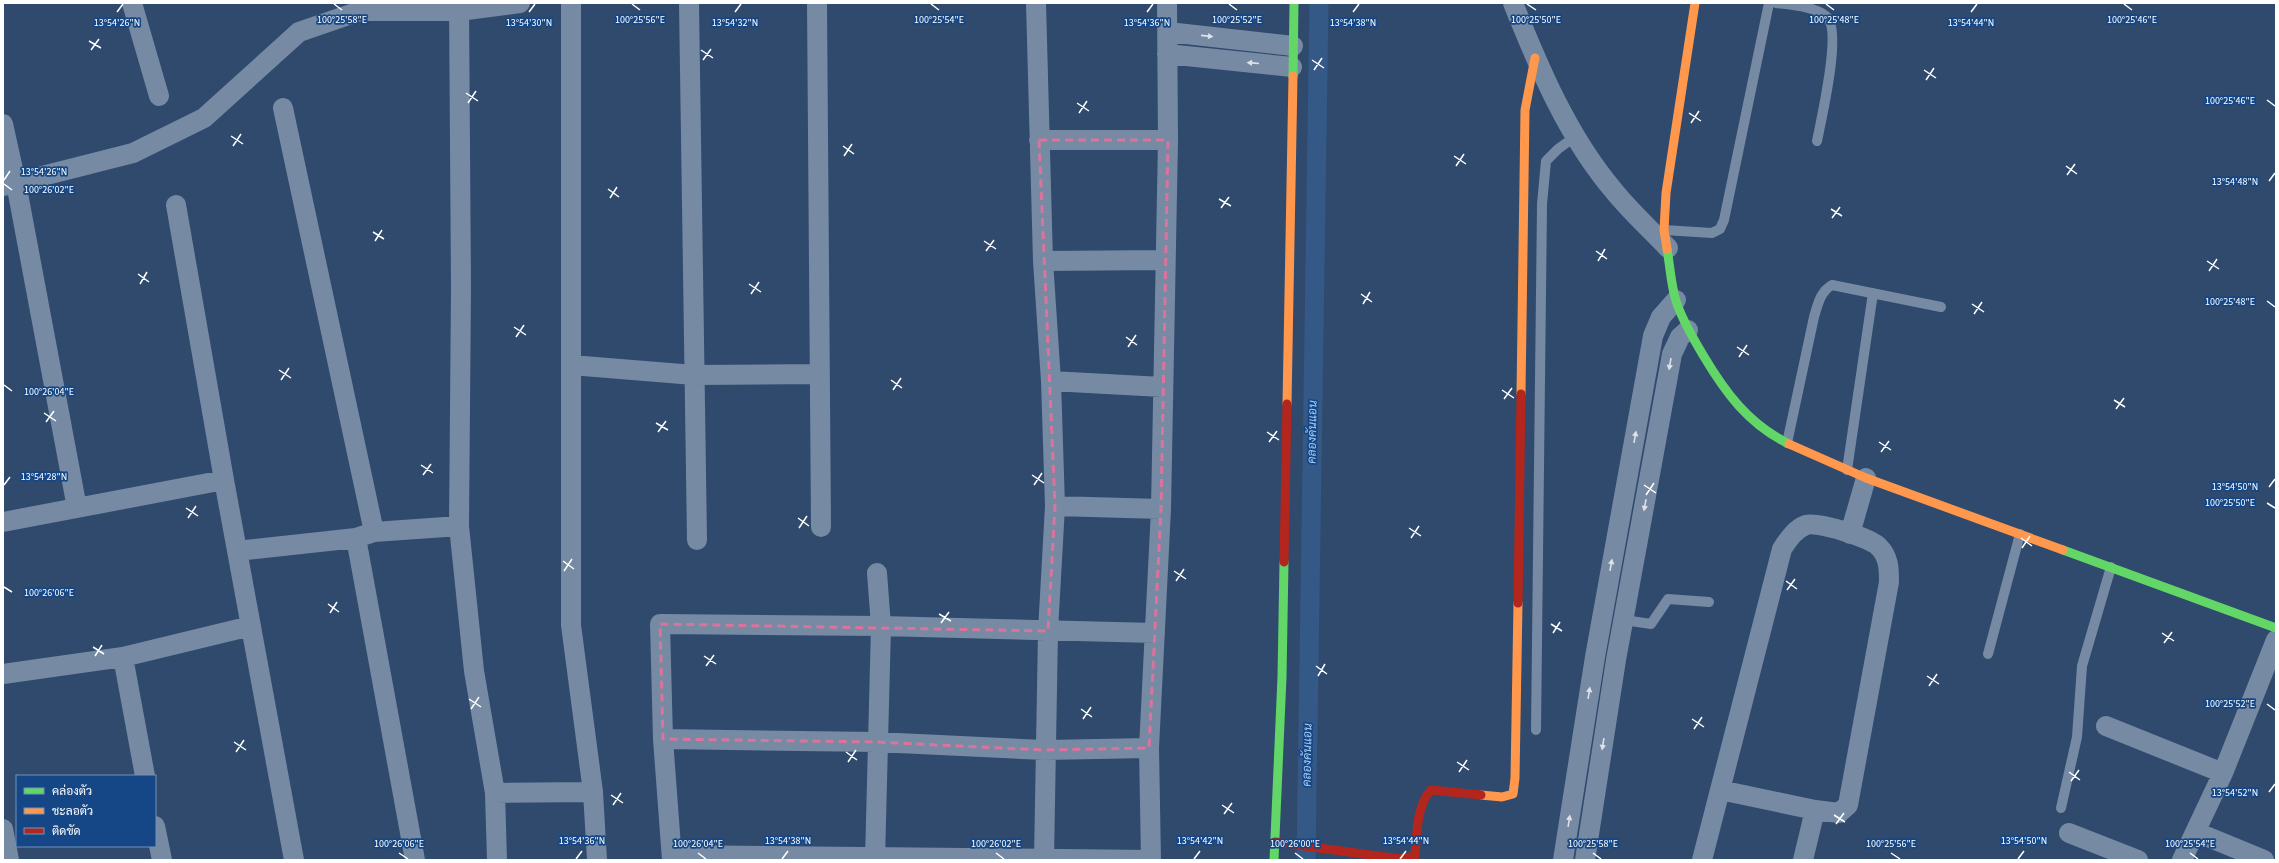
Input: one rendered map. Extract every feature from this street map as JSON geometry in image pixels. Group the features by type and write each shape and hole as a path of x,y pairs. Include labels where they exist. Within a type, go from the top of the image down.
{"street":[{"path":"132,3 159,96"},
{"path":"10,185 133,153 204,118 299,32 360,11 520,3"},
{"path":"571,3 571,625 593,792 597,860"},
{"path":"689,3 697,540"},
{"path":"817,3 821,527"},
{"path":"1036,3 1043,261 1051,381 1055,506 1048,630 1044,750 1044,859"},
{"path":"1155,633 881,626 660,624 663,739 672,858 1151,860 1150,748 1161,508 1164,260 1168,140 1167,3"},
{"path":"1274,860 1282,677 1294,3"},
{"path":"1513,3 1535,58 1576,136 1613,190 1666,239"},
{"path":"1695,3 1666,193 1666,239 1676,300 1688,330 1729,395 1749,416 1775,437 1847,470 2276,628"},
{"path":"459,7 461,288 458,526 474,671 495,793 497,860"},
{"path":"1168,32 1293,46"},
{"path":"1167,54 1292,67"},
{"path":"1275,842 1400,858 1416,856 1422,803 1426,793 1431,790 1502,797 1513,794 1525,110 1535,58"},
{"path":"283,108 365,535 415,860"},
{"path":"3,124 10,185 77,508"},
{"path":"1039,140 1168,140"},
{"path":"176,206 224,480 294,860"},
{"path":"1043,261 1164,260"},
{"path":"1676,300 1661,317 1653,336 1594,657 1563,857 1586,858 1616,660 1672,354 1680,337 1688,330"},
{"path":"571,365 694,374 820,374"},
{"path":"1051,381 1162,387"},
{"path":"1850,534 1866,478"},
{"path":"3,522 224,480"},
{"path":"1055,506 1161,508"},
{"path":"1702,860 1720,790 1782,549 1795,532 1807,524 1826,527 1866,538 1880,547 1888,562 1890,582 1848,805 1839,813 1815,810 1720,790"},
{"path":"237,551 365,535 458,526"},
{"path":"875,859 881,626 877,573"},
{"path":"3,674 123,657 251,626"},
{"path":"2182,860 2223,773 2276,640"},
{"path":"123,657 145,775"},
{"path":"1594,657 1616,660"},
{"path":"2106,726 2223,773"},
{"path":"663,739 877,742 1044,750 1150,748"},
{"path":"495,793 593,792"},
{"path":"1803,860 1815,810"},
{"path":"3,829 9,860"},
{"path":"156,831 162,860"},
{"path":"2196,832 2264,860"},
{"path":"2069,833 2138,860"}],"lane":[{"path":"1666,239 1712,233 1720,229 1724,220 1769,3"},
{"path":"1776,3 1819,12 1827,16 1831,21 1832,52 1829,84 1817,141"},
{"path":"1536,730 1542,204 1546,161 1558,149 1576,136"},
{"path":"1787,443 1820,297 1832,285 1941,307"},
{"path":"1847,470 1873,293"},
{"path":"1988,654 2020,534"},
{"path":"2061,808 2077,737 2082,666 2112,567"},
{"path":"1624,620 1651,624 1668,599 1709,602"}],"highlighted area":[{"path":"1039,140 1168,140 1161,509 1149,748 1044,750 877,742 663,739 660,624 1048,631 1055,506"}],"waterway":[{"name":"คลองคันแอน","path":"1306,860 1319,3"}],"traffic: fast":[{"path":"1293,76 1294,3"},
{"path":"1667,249 1673,289 1678,308 1711,369 1729,394 1750,417 1761,427 1789,444"},
{"path":"2063,550 2276,628"},
{"path":"1274,860 1282,677 1284,562"}],"traffic: slow":[{"path":"1667,249 1664,230 1666,193 1695,3"},
{"path":"1521,394 1525,110 1535,58"},
{"path":"1287,404 1293,76"},
{"path":"1789,444 1866,478 2063,550"},
{"path":"1481,795 1502,797 1513,794 1515,778 1518,603"}],"traffic: jam":[{"path":"1518,603 1521,394"},
{"path":"1284,562 1287,404"},
{"path":"1275,842 1400,859 1415,856 1420,812 1422,804 1431,790 1481,795"}]}
